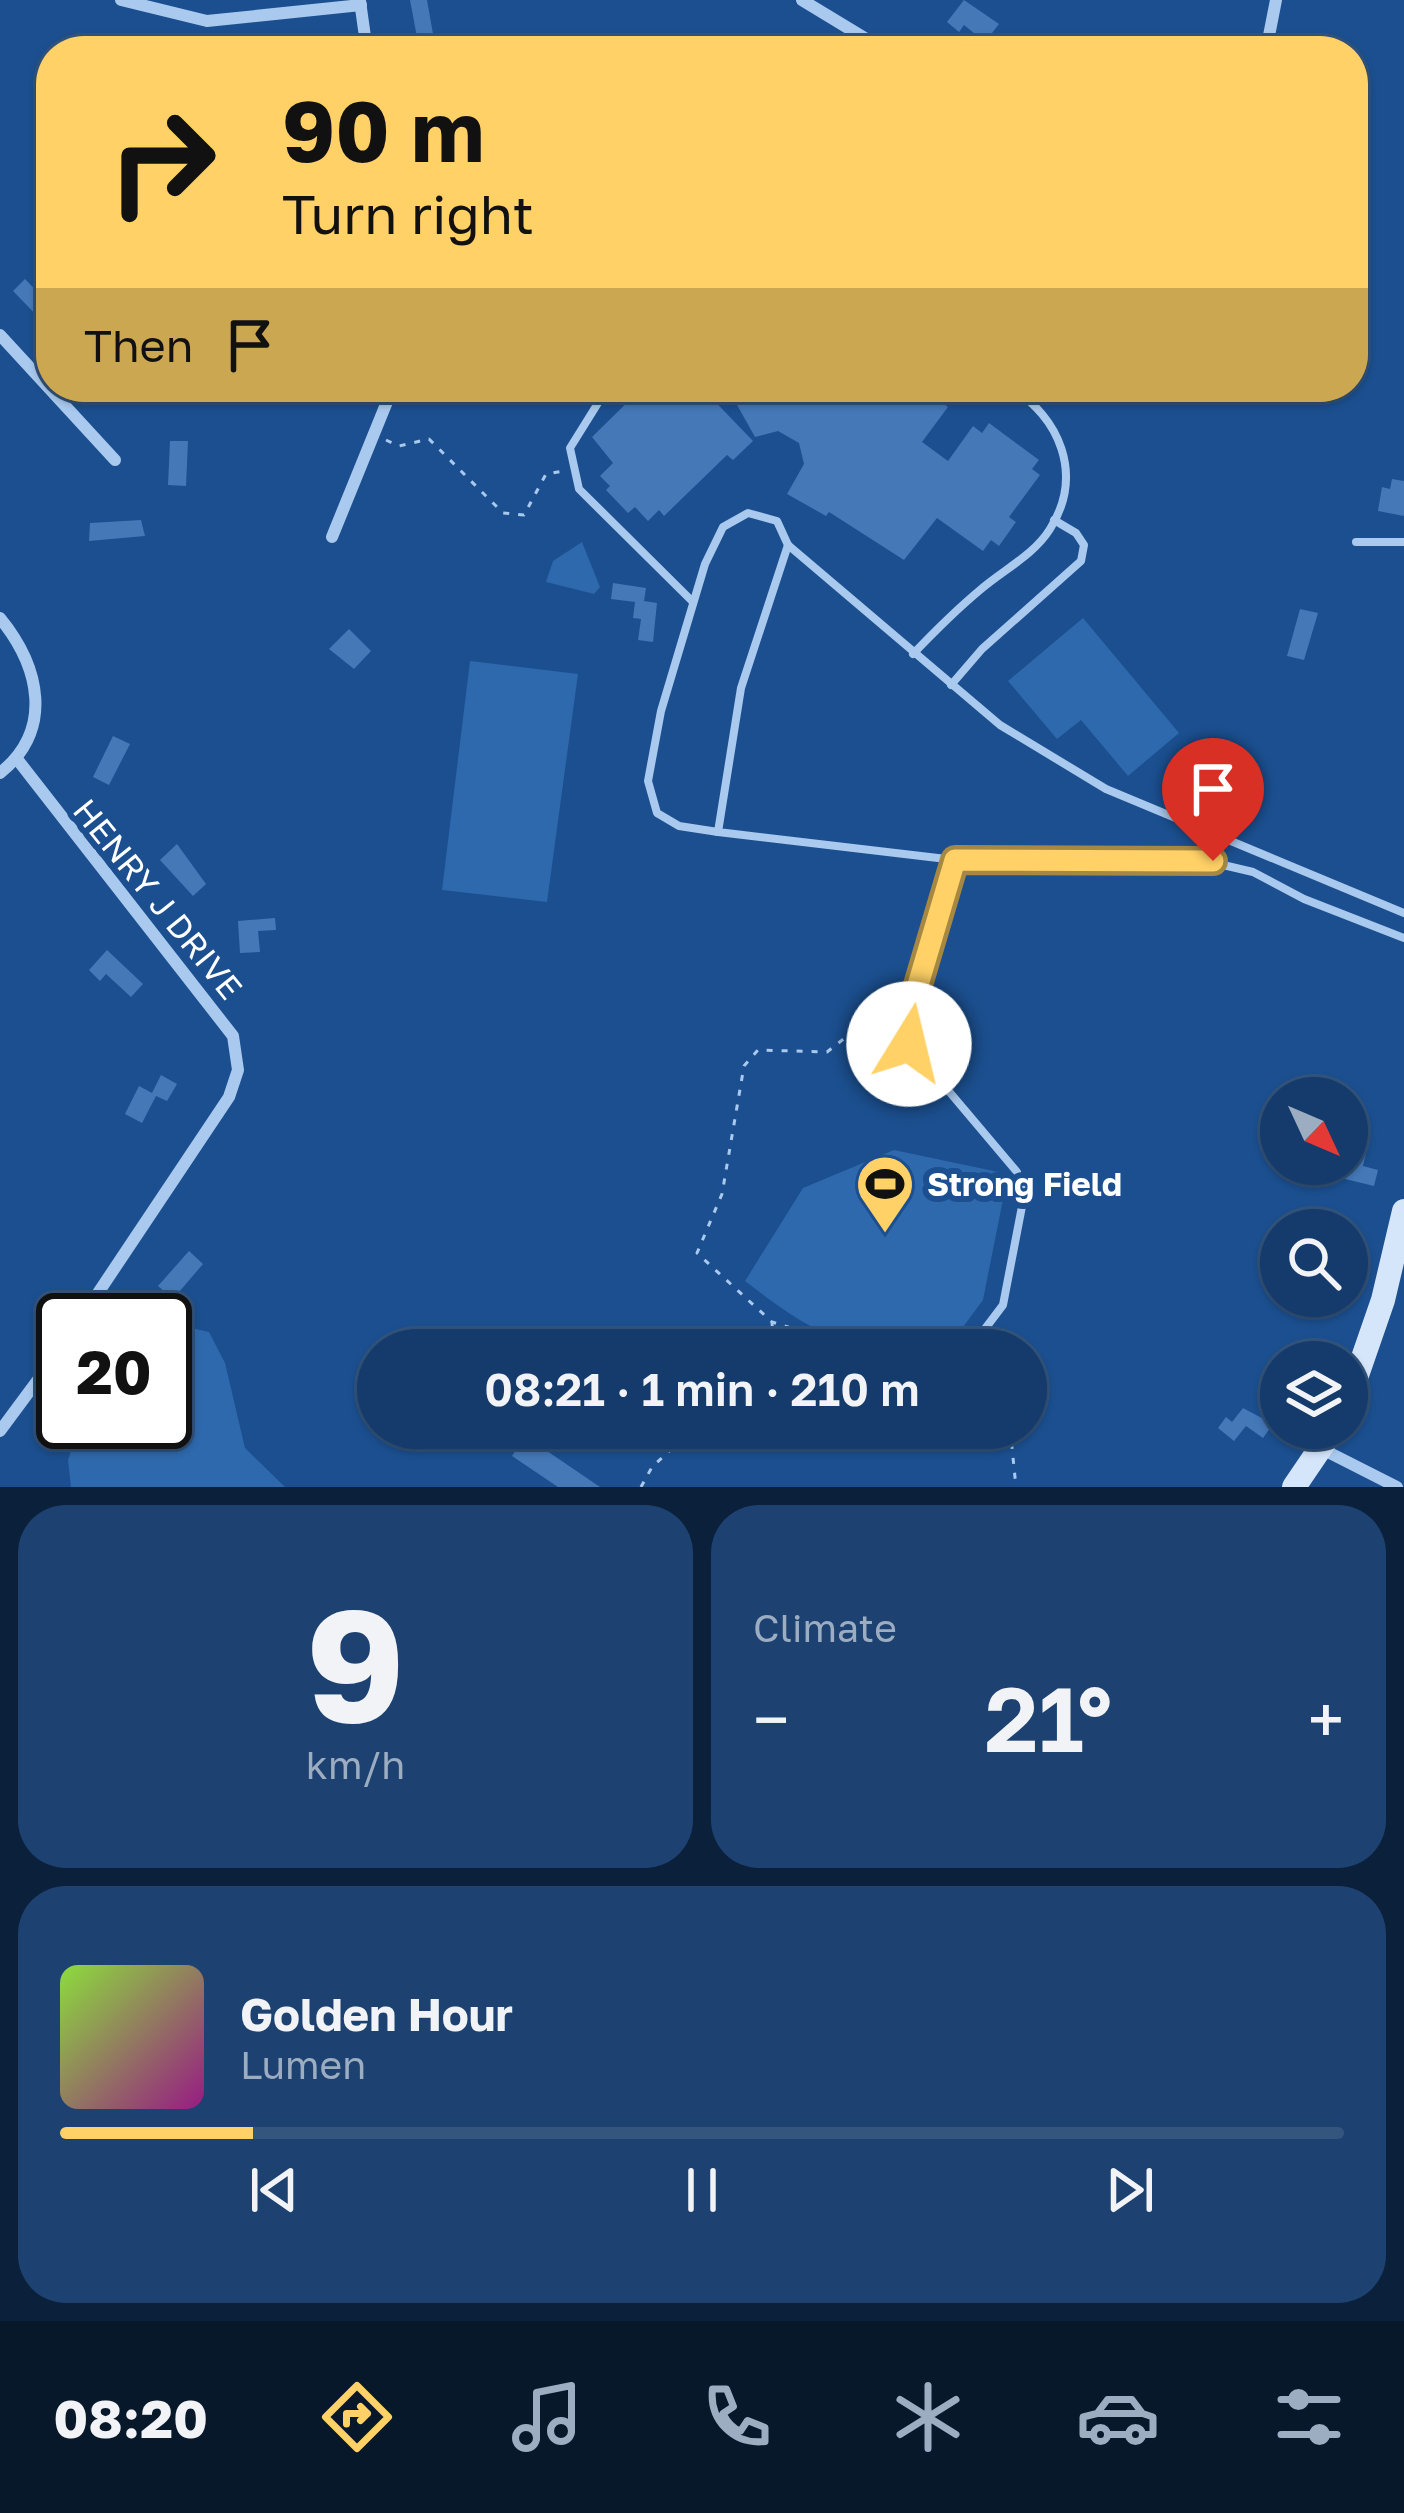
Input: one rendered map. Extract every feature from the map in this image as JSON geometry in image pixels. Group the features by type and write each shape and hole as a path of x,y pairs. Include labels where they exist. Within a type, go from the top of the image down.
{"main road":[{"path":"1368,1343 1404,1211"},
{"path":"1294,1487 1320,1449"}],"street":[{"path":"121,0 207,21 265,19 360,2 365,36"},
{"path":"802,0 861,36"},
{"path":"1269,36 1276,0"},
{"path":"0,335 36,374"},
{"path":"62,402 115,460"},
{"path":"332,537 388,402"},
{"path":"0,618 24,653 34,695 33,732 17,759 0,773"},
{"name":"HENRY J DRIVE","path":"17,759 222,1021 238,1055 229,1097 98,1293"},
{"path":"0,1431 36,1382"},
{"path":"1342,1449 1396,1487"}],"lane":[{"path":"599,402 570,448 579,489 693,602"},
{"path":"913,654 1032,549 1054,520 1067,479 1063,447 1032,402"},
{"path":"1404,913 1106,789 1000,725 788,544 776,521 748,513 723,526 693,602 661,711 648,781 657,813 679,826 955,860 1213,861 1252,872 1304,899 1404,938"},
{"path":"951,685 982,649 1081,561 1084,545 1076,532 1054,520"},
{"path":"1356,542 1404,542"},
{"path":"718,832 741,688 788,544"},
{"path":"955,860 910,1012 909,1044 1017,1172 1024,1196 1003,1305 985,1329"}],"path":[{"path":"377,437 398,446 429,440 503,513 524,515 546,474 572,469"},
{"path":"794,1329 772,1322 697,1253 722,1194 744,1066 758,1050 826,1052 855,1030 909,1044"},
{"path":"771,1329 772,1322"},
{"path":"641,1487 652,1467 671,1449"},
{"path":"1012,1449 1016,1487"}],"shaded area":[{"path":"582,542 600,587 594,594 546,582 553,561"},
{"path":"1083,618 1179,733 1128,776 1081,720 1057,739 1008,681"},
{"path":"470,661 578,674 547,902 442,890"},
{"name":"Strong Field","path":"894,1150 1008,1174 983,1300 962,1329 817,1329 745,1281 803,1188"},
{"path":"192,1328 209,1332 225,1363 245,1448 285,1487 71,1487 68,1460 72,1449 192,1449"}],"building":[{"path":"410,0 427,0 433,36 417,36"},
{"path":"964,0 999,24 990,36 978,36 964,25 959,32 947,22"},
{"path":"25,279 36,290 36,315 13,291"},
{"path":"628,402 715,402 753,441 733,460 727,455 664,516 659,510 648,521 635,507 628,513 606,490 610,486 600,476 613,463 592,437"},
{"path":"735,402 941,402 948,407 922,442 948,461 973,426 982,433 989,423 1039,460 1032,469 1040,475 1009,517 1016,522 999,546 991,540 983,551 937,518 904,560 829,512 826,516 787,494 804,464 799,443 778,431 755,437"},
{"path":"170,441 188,441 186,486 168,485"},
{"path":"1392,479 1404,481 1404,516 1378,511 1382,487 1390,489"},
{"path":"141,520 145,536 89,541 90,523"},
{"path":"613,583 646,588 644,601 657,603 653,642 638,640 641,619 633,618 635,602 611,599"},
{"path":"1300,609 1318,613 1304,660 1287,656"},
{"path":"349,629 371,651 354,669 329,649"},
{"path":"113,736 130,744 109,785 93,777"},
{"path":"177,844 206,884 193,896 160,860"},
{"path":"275,918 276,930 258,931 260,952 240,953 238,921"},
{"path":"107,950 143,984 131,997 106,974 100,981 89,970"},
{"path":"161,1075 177,1084 167,1101 156,1096 142,1123 125,1114 139,1086 152,1093"},
{"path":"1368,1167 1378,1170 1374,1186 1368,1185"},
{"path":"189,1251 203,1264 178,1293 166,1293 158,1286"},
{"path":"1243,1408 1260,1417 1260,1436 1246,1426 1234,1441 1218,1428 1226,1417 1232,1422"},
{"path":"517,1449 544,1449 600,1487 558,1487 512,1456"}],"place":[{"name":"Strong Field","path":"885,1235"}],"route":[{"path":"909,1044 910,1012 955,860 1189,857 1213,861"}]}
